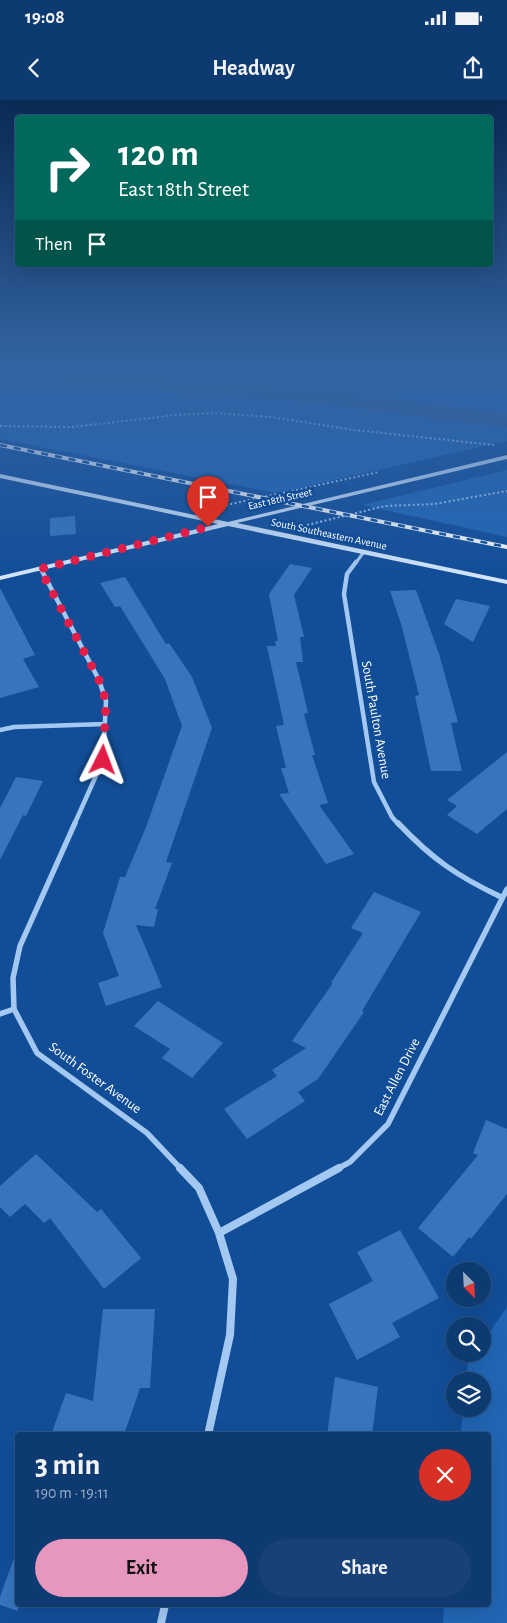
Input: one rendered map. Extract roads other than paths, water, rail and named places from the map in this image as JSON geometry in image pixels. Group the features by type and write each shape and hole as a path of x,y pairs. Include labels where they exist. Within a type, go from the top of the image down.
{"main road":[{"name":"East 18th Street","path":"0,578 507,457"},
{"name":"South Southeastern Avenue","path":"0,476 507,582"}],"street":[{"name":"South Paulton Avenue","path":"362,552 347,574 344,594 374,782 392,817 424,851 464,880 501,897"},
{"name":"South Foster Avenue","path":"40,569 99,680 106,701 103,760 20,946 13,978 14,1009 36,1053 147,1133 199,1188 219,1232 233,1279 230,1335 209,1432"},
{"path":"0,730 14,727 105,724"},
{"name":"East Allen Drive","path":"219,1232 350,1162 388,1124 507,888"},
{"path":"0,1014 14,1009"},
{"path":"161,1623 165,1607"}],"railway":[{"path":"0,445 507,547"}]}
